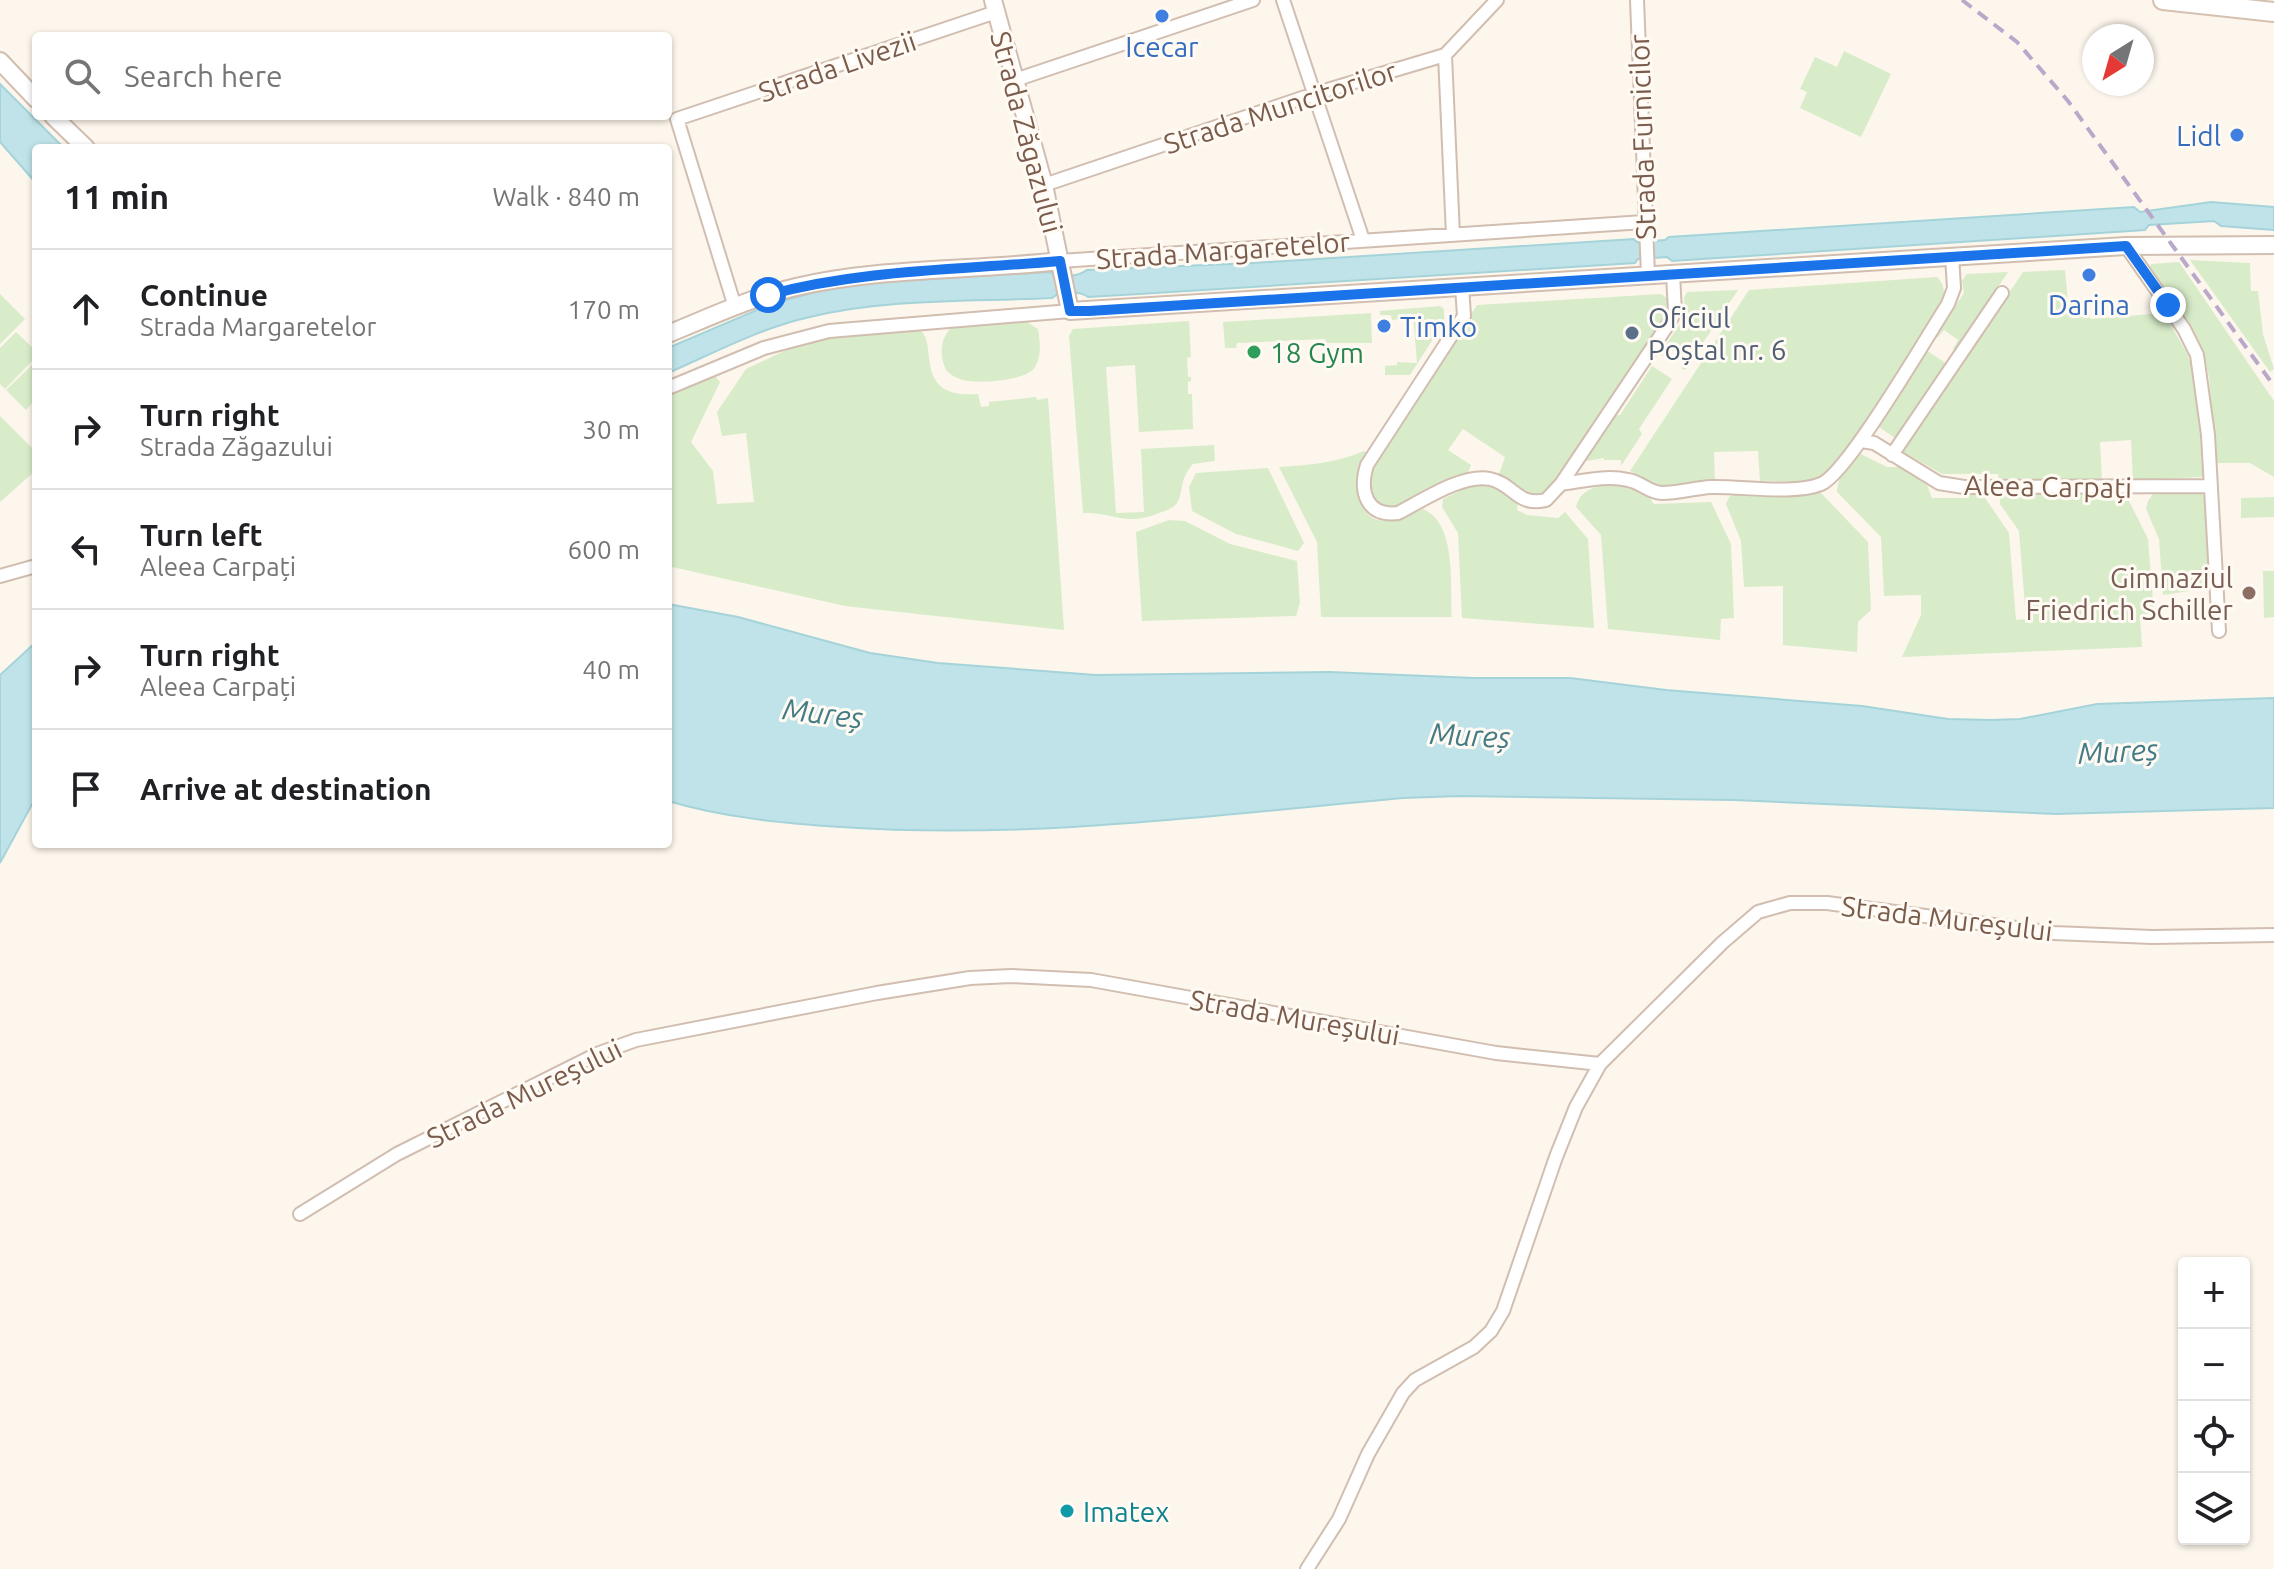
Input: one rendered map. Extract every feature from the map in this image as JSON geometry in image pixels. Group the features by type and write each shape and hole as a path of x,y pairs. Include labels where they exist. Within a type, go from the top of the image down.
{"main road":[{"path":"2163,0 2274,12"}],"street":[{"path":"1015,80 1253,0"},
{"path":"1283,0 1363,240"},
{"path":"1453,235 1445,55 1497,0"},
{"name":"Strada Furnicilor","path":"1637,0 1647,271"},
{"name":"Strada Zăgazului","path":"995,6 1044,185 1069,306"},
{"name":"Strada Livezii","path":"735,307 677,119 995,6"},
{"name":"Strada Muncitorilor","path":"1044,185 1314,94 1445,55"},
{"path":"0,61 32,95"},
{"path":"57,120 82,144"},
{"name":"Strada Margaretelor","path":"672,332 797,287 872,275 1062,267 1363,240 1645,229"},
{"path":"672,386 764,348 829,331 1069,306 2126,246 2274,245"},
{"path":"2126,246 2184,329 2197,355 2204,391 2219,631"},
{"path":"1561,484 1610,478 1630,480 1656,493 1712,487 1804,488 1822,484 1831,478 1861,441 1948,304 1954,288 1952,256"},
{"path":"1462,286 1464,316 1367,465 1363,484 1368,502 1386,515 1398,513 1469,478 1490,479 1525,501 1546,500 1561,484 1675,312 1673,274"},
{"path":"1892,455 2002,293"},
{"name":"Aleea Carpați","path":"1861,441 1874,443 1939,483 1964,487 2211,486"},
{"path":"0,576 32,567"},
{"name":"Strada Mureșului","path":"300,1214 397,1154 597,1054 636,1040 970,978 1011,976 1091,980 1496,1053 1600,1064 1740,926 1758,912 1790,903 1884,909 2060,933 2152,937 2274,935"},
{"path":"1307,1569 1339,1519 1368,1454 1403,1393 1415,1380 1474,1347 1491,1331 1503,1311 1556,1157 1576,1107 1600,1064"}],"green space":[{"path":"1844,51 1891,74 1861,137 1800,108 1807,92 1800,89 1815,57 1837,67"},
{"path":"2190,260 2250,263 2251,291 2258,291 2263,334 2274,369 2270,372"},
{"path":"2179,262 2274,401 2274,477 2250,463 2216,463 2209,377 2203,352 2150,267 2151,264"},
{"path":"2065,270 2069,312 2089,310 2090,319 2164,313 2188,355 2195,379 2205,472 2202,477 2133,480 2131,440 2100,442 2102,480 1999,480 1998,474 1942,474 1903,452 2023,272"},
{"path":"2008,272 1956,351 1953,349 1958,340 1944,330 1935,337 1964,293 1962,281 1967,274"},
{"path":"1937,277 1944,291 1940,308 1841,455 1816,480 1760,481 1758,451 1714,452 1715,482 1658,486 1630,471 1749,290"},
{"path":"1738,290 1685,370 1681,368 1686,360 1669,348 1663,356 1660,354 1685,316 1684,298 1687,292"},
{"path":"0,294 25,319 0,344"},
{"path":"1661,294 1667,298 1669,311 1666,318 1552,488 1545,493 1525,493 1498,477 1505,457 1463,429 1448,450 1471,465 1468,472 1398,507 1382,506 1373,497 1371,468 1477,305"},
{"path":"1440,306 1444,309 1444,322 1410,375 1385,375 1385,366 1397,365 1397,362 1417,363 1413,315 1399,315 1399,319 1392,320 1391,315 1380,315 1380,311"},
{"path":"1371,313 1372,343 1326,343 1325,339 1237,343 1236,348 1225,348 1223,322"},
{"path":"1189,321 1191,357 1187,358 1191,381 1188,382 1188,394 1192,394 1193,429 1139,432 1135,365 1106,367 1116,513 1144,512 1141,449 1214,445 1215,461 1193,464 1185,476 1178,500 1166,511 1137,519 1083,513 1069,336 1073,329"},
{"path":"1027,322 1038,329 1040,344 1037,362 1030,372 1013,378 979,382 960,379 946,370 942,346 945,335 953,326"},
{"path":"917,328 924,334 931,367 942,387 956,393 978,394 981,407 989,406 989,402 1048,398 1064,630 845,606 672,567 672,391 714,375 720,382 691,442 713,471 717,504 754,502 746,433 722,436 717,412 746,369 801,343 829,335"},
{"path":"16,332 32,347 32,361 5,389 0,384 0,348"},
{"path":"1926,350 1947,364 1893,445 1895,438 1879,427 1873,432"},
{"path":"32,365 32,403 26,410 6,390"},
{"path":"1652,366 1672,379 1639,429 1642,434 1621,466 1621,460 1604,458 1587,461 1587,456 1614,415 1620,415"},
{"path":"0,416 32,448 32,474 0,502"},
{"path":"1364,451 1368,454 1360,492 1368,514 1383,521 1423,509 1434,516 1442,527 1450,556 1452,617 1321,617 1317,542 1279,467 1333,461"},
{"path":"1861,454 1887,467 1900,467 1927,485 1932,498 1968,498 1971,492 1981,492 2009,533 2016,620 2026,619 2019,531 2000,504 2000,497 2005,492 2094,493 2098,500 2129,501 2148,539 2154,613 2140,615 2142,647 1902,657 1921,615 1921,595 1884,596 1881,537 1837,492 1844,471"},
{"path":"1268,468 1304,543 1298,551 1236,534 1192,511 1189,487 1196,473"},
{"path":"1489,484 1518,504 1517,510 1527,515 1558,518 1565,512 1588,539 1594,628 1462,618 1458,533 1442,507 1443,499 1472,485"},
{"path":"1628,484 1646,493 1654,504 1711,502 1731,544 1734,618 1721,619 1720,640 1608,629 1601,535 1576,507 1579,499 1590,489"},
{"path":"2196,492 2206,499 2209,588 2163,595 2159,539 2146,509 2148,501 2153,494"},
{"path":"1735,493 1821,493 1868,542 1871,610 1858,622 1857,652 1783,645 1783,586 1744,587 1741,541 1726,504"},
{"path":"2274,497 2274,517 2241,518 2241,498"},
{"path":"1169,520 1185,521 1230,544 1297,561 1300,603 1296,616 1142,621 1136,532"},
{"path":"2263,571 2274,571 2274,617 2264,618"}],"water":[{"path":"0,84 32,116 32,120 36,120 60,144 32,144 32,178 0,142"},
{"path":"2211,202 2274,207 2274,230 2221,226 2214,221 2149,225 2145,230 1672,261 1667,257 1638,259 1635,263 1139,294 1088,297 1070,293 1052,298 900,304 840,311 791,322 672,371 672,346 771,304 861,283 1049,272 1068,276 1087,270 1253,263 1634,239 1637,242 1669,237 2134,207 2140,212"},
{"name":"Mureș","path":"672,605 738,617 870,653 938,663 1096,675 1330,672 1570,678 1666,690 1862,706 1948,719 1990,720 2020,719 2097,704 2274,698 2274,808 2056,814 1734,800 1460,796 1403,798 1122,824 982,830 841,827 711,812 672,802"},
{"path":"32,646 32,804 0,863 0,675"}],"railway":[{"path":"1962,0 2017,42 2068,101 2274,386"}],"place":[{"name":"Icecar","path":"1162,16"},
{"name":"Lidl","path":"2237,135"},
{"name":"Darina","path":"2089,275"},
{"name":"Timko","path":"1384,326"},
{"name":"Oficiul Poștal nr. 6","path":"1632,333"},
{"name":"18 Gym","path":"1254,352"},
{"name":"Gimnaziul Friedrich Schiller","path":"2249,593"},
{"name":"Imatex","path":"1067,1511"}],"route":[{"path":"768,295 801,286 886,273 1060,261 1070,311 1089,311 2126,246 2168,305"}]}
